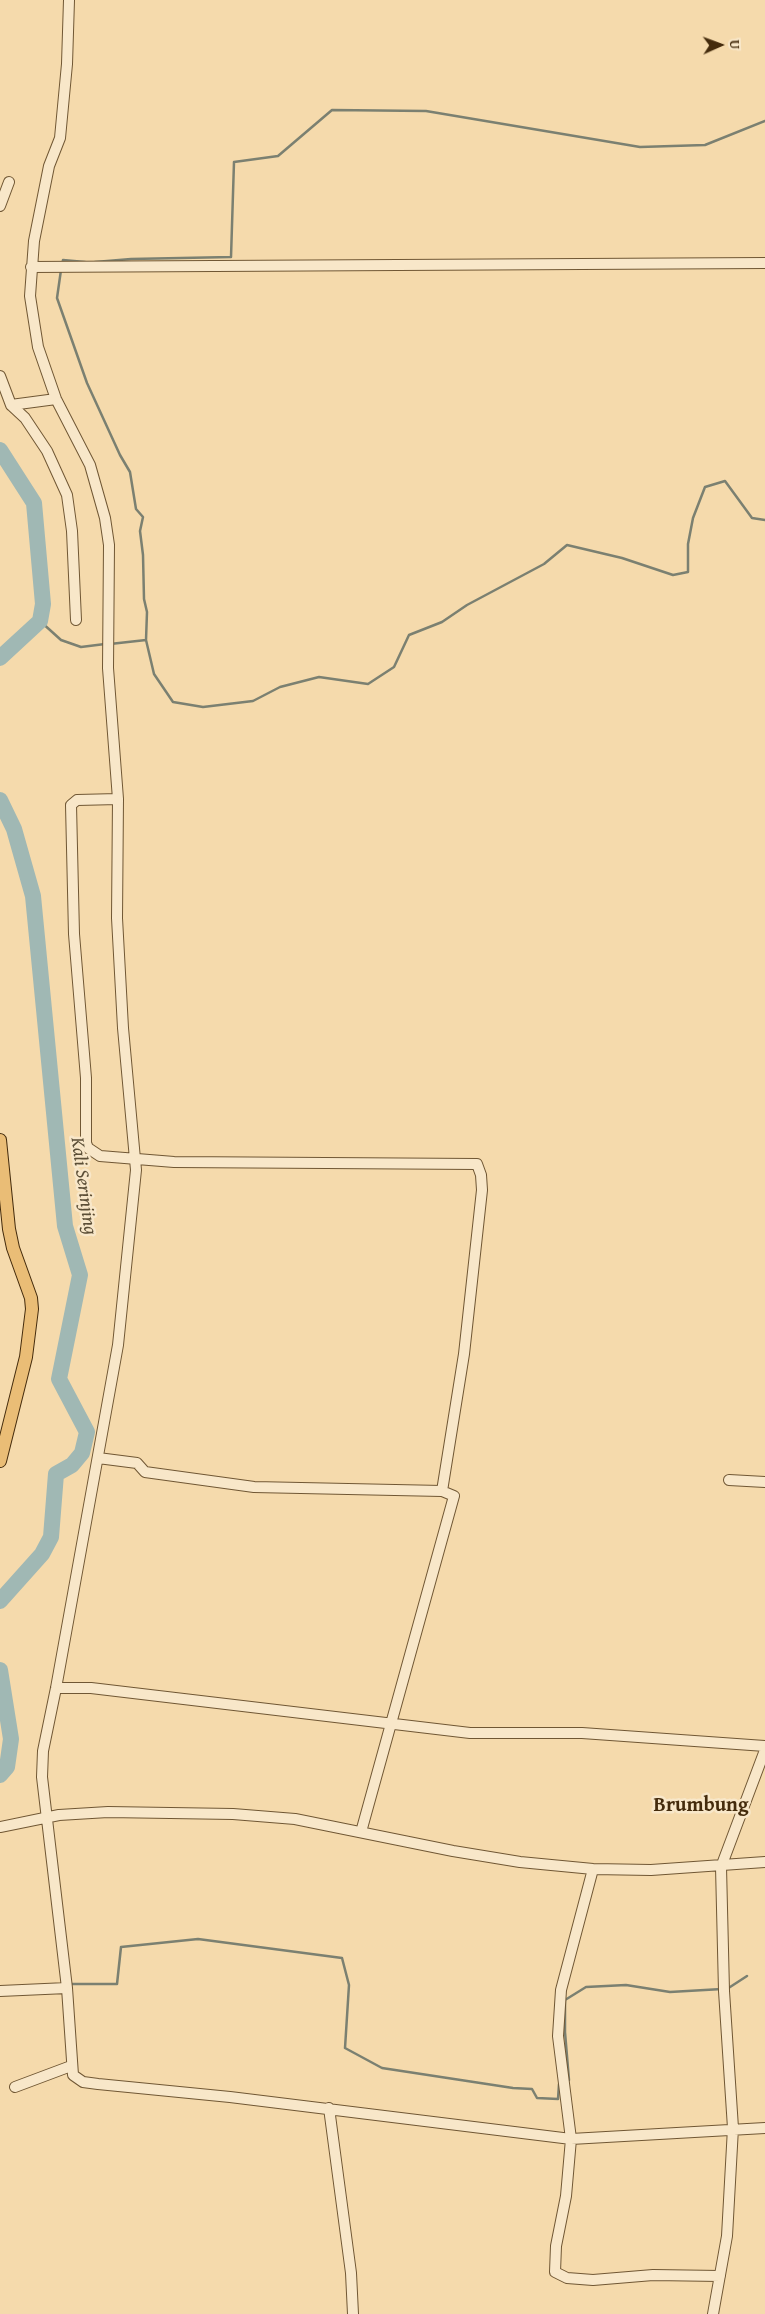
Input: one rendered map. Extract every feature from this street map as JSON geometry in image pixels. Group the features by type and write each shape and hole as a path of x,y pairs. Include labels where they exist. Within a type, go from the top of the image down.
{"main road":[{"path":"0,1140 9,1229 13,1248 31,1298 32,1309 26,1357 2,1442 0,1461"}],"street":[{"path":"69,0 67,64 60,138 49,166 34,241 30,296 38,347 56,399 90,466 105,518 111,560 108,631 118,799 117,918 123,1028 136,1183 118,1345 43,1751 42,1777 67,1985 73,2075 83,2082 329,2108 571,2140 733,2128 765,2128"},
{"path":"0,206 9,182"},
{"path":"31,267 765,263"},
{"path":"0,376 11,405 25,418 47,451 67,494 72,531 76,620"},
{"path":"11,405 56,399"},
{"path":"118,799 77,800 71,805 74,934 86,1078 86,1143 92,1152 100,1156 135,1160 477,1164 481,1175 482,1190 464,1354 442,1491"},
{"path":"98,1458 137,1463 145,1472 254,1487 442,1491 451,1493 454,1496 454,1502 361,1832"},
{"path":"729,1480 765,1482"},
{"path":"56,1688 91,1688 391,1722 470,1733 582,1734 765,1748 721,1867 724,1989 733,2128 731,2197 713,2314"},
{"path":"0,1827 46,1818 108,1812 233,1814 295,1819 510,1860 594,1869 651,1870 721,1867 765,1862"},
{"path":"594,1869 561,1990 558,2036 571,2140 566,2196 556,2246 555,2272 567,2278 593,2280 653,2275 720,2276"},
{"path":"0,1991 67,1985"},
{"path":"15,2087 71,2066"},
{"path":"329,2108 351,2273 353,2314"}],"waterway":[{"path":"95,262 131,259 231,257 234,162 278,156 332,110 426,111 640,147 705,145 765,121"},
{"path":"62,265 63,260 85,262"},
{"path":"61,270 57,298 87,383 120,455 130,472 136,509 143,517 140,531 143,555 144,599 147,612 146,640"},
{"name":"Kali Serinjing","path":"0,450 34,503 43,604 40,621 0,658"},
{"path":"110,644 146,640 154,674 173,702 203,707 253,701 280,687 319,677 368,684 394,667 409,635 442,622 467,605 544,564 567,545 622,558 673,575 688,572 688,544 693,518 705,487 725,481 752,518 765,520"},
{"path":"40,621 61,640 81,647 105,644"},
{"name":"Kali Serinjing","path":"0,800 14,829 33,896 65,1226 80,1275 59,1379 87,1432 82,1453 72,1465 56,1474 51,1537 42,1554 0,1601"},
{"name":"Kali Serinjing","path":"0,1670 11,1739 7,1767 0,1775"},
{"path":"69,1984 117,1984 121,1947 198,1939 342,1958 349,1985 345,2048 382,2068 513,2088 532,2089 537,2098 558,2099 559,2084 561,2083"},
{"path":"727,1989 747,1976"},
{"path":"566,2081 569,2080 565,2032 565,2000 586,1987 626,1985 670,1992 722,1989"}],"district":[{"name":"Brumbung","path":"701,1806"}]}
